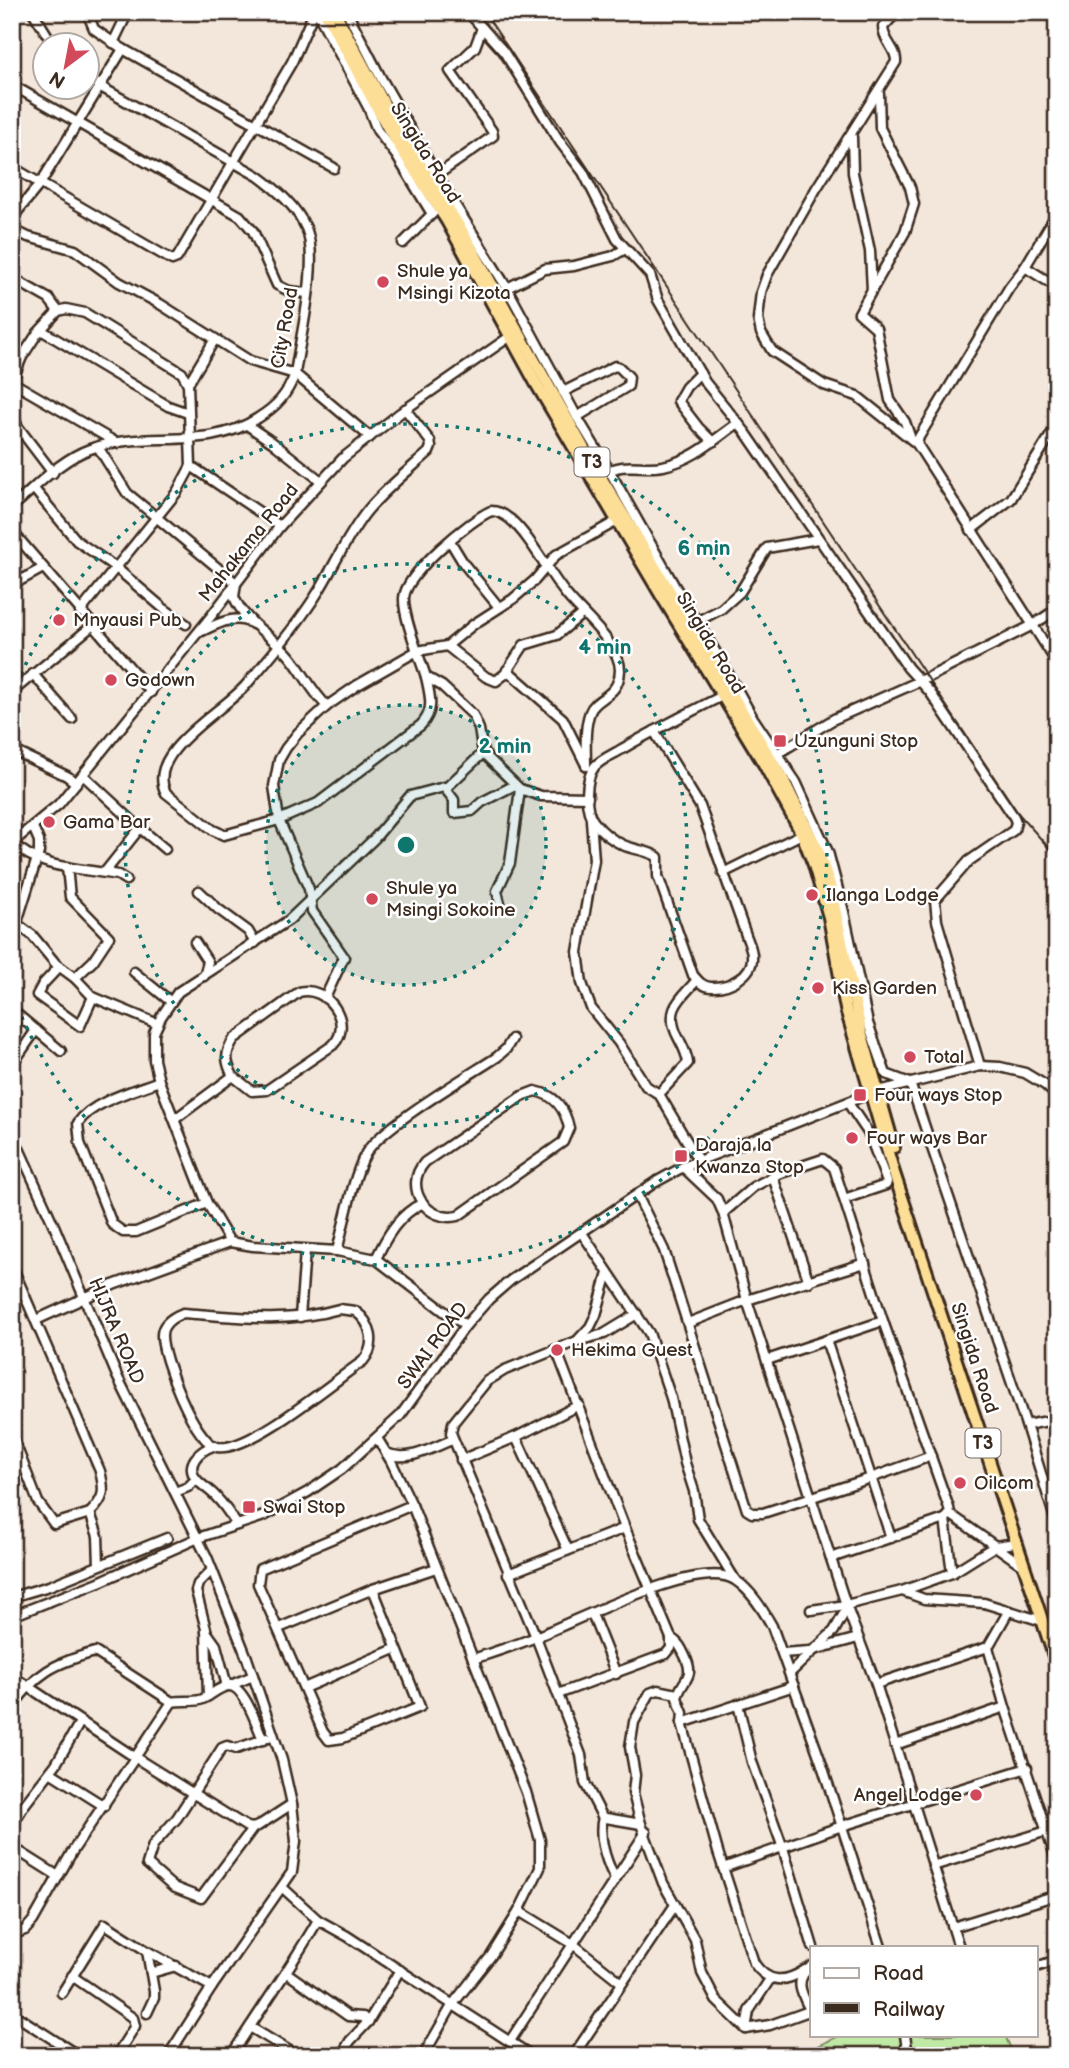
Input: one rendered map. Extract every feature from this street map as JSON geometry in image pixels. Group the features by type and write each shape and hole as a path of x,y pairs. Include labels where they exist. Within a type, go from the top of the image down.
{"highway":[{"name":"Singida Road","path":"324,12 435,211 497,290"},
{"name":"Singida Road","path":"335,12 396,126 434,177 497,290 514,333 617,521 771,776 802,834 829,917 846,1009 875,1092"},
{"name":"Singida Road","path":"514,333 605,473 783,779 818,850 830,885 875,1092 910,1221 1042,1621 1052,1636 1057,1664"}],"street":[{"path":"33,12 45,32"},
{"path":"87,12 94,29 113,43 334,169"},
{"path":"113,43 128,12"},
{"path":"12,167 172,260 177,258 253,124 292,62 316,12"},
{"path":"316,12 368,107 377,130 435,211 403,243"},
{"path":"347,12 434,177 493,136 450,71 475,47 482,28"},
{"path":"468,12 504,52 559,142 583,172 617,239 650,275 658,300 700,373 738,423 908,668 938,704 1016,822 1011,833 969,862 935,900 937,921 980,1066 1000,1066 1025,1073 1057,1096"},
{"path":"897,12 883,27 884,37 897,59 816,189 767,275 758,310 759,327 767,345 779,356 824,385 857,396 914,441"},
{"path":"102,85 123,49"},
{"path":"12,85 240,216 250,225 277,285 307,293"},
{"name":"City Road","path":"12,507 71,458 98,447 228,434 278,405 290,388 295,374 311,266 306,227 278,191 233,162 102,88"},
{"path":"879,90 880,128 910,187 914,204 905,232 859,313 876,328 890,400 1057,663"},
{"path":"12,218 40,184 92,102"},
{"path":"852,133 852,165 870,251 872,290"},
{"path":"914,441 919,437 1057,213"},
{"path":"12,229 28,237 75,250 119,282 160,304 254,363 295,374 370,437"},
{"path":"625,249 617,254 574,266 545,269 497,290 563,392 605,473 796,782 828,852 845,912 868,1023 879,1059 886,1074 910,1083 1026,1425 1057,1525"},
{"path":"1025,267 1057,287"},
{"path":"12,278 49,299 58,311"},
{"path":"80,611 156,519 181,486 191,466 188,384 182,373 85,313 74,309 58,311 15,362 12,381 117,443"},
{"path":"41,330 168,406 188,413"},
{"name":"Mahakama Road","path":"13,843 59,803 83,775 199,632 280,526 343,458 405,410 514,333"},
{"path":"188,384 215,339"},
{"path":"563,392 615,366 629,377 628,386 577,417"},
{"path":"700,373 686,387 678,401 713,442"},
{"path":"405,410 430,441 429,452 369,509 354,528 316,596 238,694 180,744 163,768 161,776 166,793 219,833 229,835 279,820 318,803 421,725 429,716 431,703 405,608 404,593 421,568 450,541 486,513 495,511 515,524 582,614 614,650 620,673 612,692 591,710 587,728 586,766"},
{"path":"12,413 18,427 53,472"},
{"path":"605,473 621,465 648,467 670,464 692,456 738,423"},
{"path":"247,425 321,481"},
{"path":"971,530 1011,499 1057,425"},
{"path":"98,447 127,493 236,583 236,601 255,625 279,645 327,706"},
{"path":"191,466 280,526"},
{"path":"34,489 77,541 115,567 186,624"},
{"path":"326,998 344,957 313,914 309,890 279,820 274,786 279,760 298,733 327,706 356,686 418,652 447,646 498,606 513,599 535,580 556,555 617,521"},
{"path":"12,531 150,692"},
{"path":"696,622 722,609 740,592 767,548 818,539"},
{"path":"450,541 464,564 498,606"},
{"path":"12,585 43,568"},
{"path":"777,754 834,719 920,681 1033,625 1057,609"},
{"path":"447,646 491,680 501,679 524,645 557,635 582,614"},
{"path":"199,632 237,619 255,625"},
{"path":"12,692 92,626"},
{"path":"507,670 562,719 591,775"},
{"path":"33,674 72,719"},
{"path":"426,677 442,686 473,715 479,729 483,753 518,787 541,796 588,797"},
{"path":"698,1160 659,1094 646,1086 619,1043 591,1008 582,983 578,952 594,859 591,818 587,807 593,768 654,731 722,696"},
{"path":"591,818 622,845 658,857 658,876 692,975 702,985 712,988 741,979 750,968 752,956 723,873 699,806 654,731"},
{"path":"12,750 76,783"},
{"path":"446,788 483,753"},
{"path":"83,775 165,849"},
{"path":"230,1242 207,1203 159,1081 154,1033 170,1002 186,985 289,920 381,832 410,796 440,787 446,788 454,800 454,813 464,813 472,811 482,802 518,787"},
{"path":"499,903 497,891 510,863 518,787"},
{"path":"12,938 40,847 33,827"},
{"path":"105,872 141,828"},
{"path":"723,873 802,834"},
{"path":"13,843 37,858 67,867 118,875 125,880"},
{"path":"67,867 70,897 110,937 93,961 75,978"},
{"path":"199,891 248,931 255,943"},
{"path":"17,924 32,935 59,967 75,978 93,997 158,1024"},
{"path":"195,942 208,962 204,976"},
{"path":"59,967 37,995 80,1026 93,997"},
{"path":"134,972 170,1002"},
{"path":"659,1094 688,1063 675,1031 672,1014 678,1001 697,980"},
{"path":"314,991 326,998 334,1008 342,1025 341,1035 333,1045 267,1090 251,1091 233,1076 226,1060 234,1039 299,992 314,991"},
{"path":"12,1010 61,1051"},
{"path":"18,1056 37,1030"},
{"path":"337,1251 360,1170 370,1146 394,1126 496,1057 506,1049 512,1039"},
{"name":"SWAI ROAD","path":"12,1616 99,1582 198,1538 264,1516 308,1492 342,1469 400,1416 466,1325 489,1299 511,1280 683,1167 875,1092 980,1066"},
{"path":"174,1119 233,1076"},
{"path":"159,1081 102,1104 86,1114 78,1123 80,1143 112,1224 123,1232 136,1232 207,1203"},
{"path":"535,1091 542,1092 560,1105 569,1128 563,1142 557,1147 458,1216 441,1217 423,1203 415,1184 417,1173 425,1162 522,1096 535,1091"},
{"path":"844,1199 886,1185 887,1182 869,1134 848,1103"},
{"name":"HIJRA ROAD","path":"12,1133 55,1227 117,1376 212,1570 282,1760 292,1804 296,1853 292,1872 168,2056"},
{"path":"723,1213 753,1187 773,1177 823,1159 834,1168 883,1321 931,1456 947,1517 952,1573"},
{"path":"683,1167 717,1199 723,1213 747,1300 846,1606 876,1684 959,1946"},
{"path":"773,1177 809,1282"},
{"path":"637,1195 664,1250 747,1510 763,1513 931,1456"},
{"path":"376,1259 393,1228 404,1216 423,1203"},
{"path":"582,1233 649,1333 665,1376 694,1492 698,1519 734,1578 763,1608 790,1673 881,1946"},
{"path":"36,1320 179,1259 230,1242 305,1251 337,1251 376,1259 466,1325"},
{"path":"300,1317 305,1251"},
{"path":"688,1323 747,1300 865,1263"},
{"path":"12,1266 100,1471 103,1483 102,1499 90,1513 54,1524 38,1502 12,1435"},
{"path":"577,1341 590,1327 596,1315 608,1273"},
{"path":"213,1446 198,1432 182,1399 163,1345 162,1333 172,1318 183,1313 269,1320 311,1317 339,1309 355,1311 362,1315 372,1341 368,1355 258,1436 231,1447 213,1446 195,1457 192,1465 196,1479 216,1496 237,1525"},
{"path":"615,1879 607,1863 602,1838 603,1817 585,1783 582,1755 536,1637 452,1440 451,1429 487,1381 505,1370 556,1349 604,1334 638,1314"},
{"path":"767,1360 883,1321"},
{"path":"826,1340 891,1538"},
{"path":"556,1349 671,1638 671,1648 666,1654 558,1694"},
{"path":"461,1460 516,1437 579,1405"},
{"path":"1026,1425 1048,1420 1057,1422"},
{"path":"516,1437 568,1550"},
{"path":"377,1438 412,1505 526,1793 540,1839 540,1868 519,1910 491,1956 453,2004 423,2056"},
{"path":"386,1453 395,1457 411,1456 452,1440"},
{"path":"176,1492 188,1487 196,1479"},
{"path":"373,1589 395,1649 420,1703 417,1710 343,1738 329,1740 323,1732 258,1584 260,1569 412,1505"},
{"path":"90,1513 98,1536 99,1564"},
{"path":"831,1558 947,1517"},
{"path":"947,1517 1025,1567"},
{"path":"508,1574 625,1528"},
{"path":"12,1597 49,1586 167,1538"},
{"path":"811,1610 846,1606 902,1591 952,1573 995,1546 1016,1543"},
{"path":"99,1549 115,1559"},
{"path":"279,1628 373,1589 436,1568"},
{"path":"208,1696 206,1630 196,1591 198,1584 212,1570"},
{"path":"472,1659 536,1637 650,1589 702,1574 734,1578"},
{"path":"902,1591 924,1599 984,1604 1042,1621"},
{"path":"790,1673 810,1651 834,1631 846,1606"},
{"path":"876,1684 988,1647 1008,1612"},
{"path":"592,1614 616,1674"},
{"path":"206,1630 216,1645 229,1686 243,1696 263,1740"},
{"path":"671,1638 680,1645 690,1666 688,1677 677,1694 683,1713 682,1723 723,1868 754,1963 770,1979 785,1980 809,1968"},
{"path":"782,1653 810,1651 858,1638"},
{"path":"988,1647 1005,1707 1057,1862"},
{"path":"304,1688 395,1649"},
{"path":"12,1708 26,1686 40,1673 96,1652 172,1702 201,1700 253,1676"},
{"path":"12,1676 136,1758 253,1828"},
{"path":"682,1723 794,1686"},
{"path":"677,1694 658,1690 650,1693 634,1722 629,1747 635,1775 633,1793 663,1883 695,1940 700,1969 716,2000 746,2029"},
{"path":"12,1935 28,1928 51,1893 58,1876 172,1702"},
{"path":"738,1704 752,1762 783,1847 813,1946"},
{"path":"895,1745 1005,1707"},
{"path":"12,1825 50,1772 80,1722"},
{"path":"273,1736 236,1749 225,1746 177,1818 153,1845 147,1860 149,1867 173,1887 201,1898 253,1828 292,1804"},
{"path":"723,1868 842,1826 1027,1768"},
{"path":"50,1772 104,1806"},
{"path":"603,1817 643,1828"},
{"path":"510,2041 615,1879 643,1828"},
{"path":"933,1866 1047,1831"},
{"path":"12,1847 58,1876"},
{"path":"283,1888 318,1920 532,2056"},
{"path":"953,1927 1057,1895"},
{"path":"573,2056 675,1905"},
{"path":"519,1910 573,1944 622,1983"},
{"path":"231,2056 287,1973 318,1920"},
{"path":"62,1993 106,1924 147,1951 212,1987"},
{"path":"147,1951 154,1998 147,2013"},
{"path":"1038,1966 1057,1960"},
{"path":"151,1973 176,1966"},
{"path":"809,1968 799,1982 799,1989 810,2008"},
{"path":"341,2056 350,2041 368,2022 400,1970"},
{"path":"287,1973 348,2015 363,2017 368,2022"},
{"path":"72,1976 132,2018 135,2026 116,2056"},
{"path":"746,2029 749,2011 770,1979"},
{"path":"746,2029 770,2025 810,2010"},
{"path":"12,2013 79,2056"},
{"path":"250,2027 298,2056"},
{"path":"905,2036 908,2056"}],"green space":[{"path":"839,2036 1005,2036 1010,2047 1008,2056 796,2056"}],"railway":[{"path":"484,12 1017,812 1057,857"}],"place":[{"name":"Shule ya Msingi Kizota","path":"383,282"},
{"name":"Mnyausi Pub","path":"59,620"},
{"name":"Godown","path":"111,680"},
{"name":"Uzunguni Stop","path":"780,741"},
{"name":"Gama Bar","path":"49,822"},
{"name":"Ilanga Lodge","path":"812,895"},
{"name":"Shule ya Msingi Sokoine","path":"372,899"},
{"name":"Kiss Garden","path":"818,988"},
{"name":"Total","path":"910,1057"},
{"name":"Four ways Stop","path":"860,1095"},
{"name":"Four ways Bar","path":"852,1138"},
{"name":"Daraja la Kwanza Stop","path":"681,1156"},
{"name":"Hekima Guest","path":"557,1350"},
{"name":"Oilcom","path":"960,1483"},
{"name":"Swai Stop","path":"249,1507"},
{"name":"Angel Lodge","path":"976,1795"}]}
